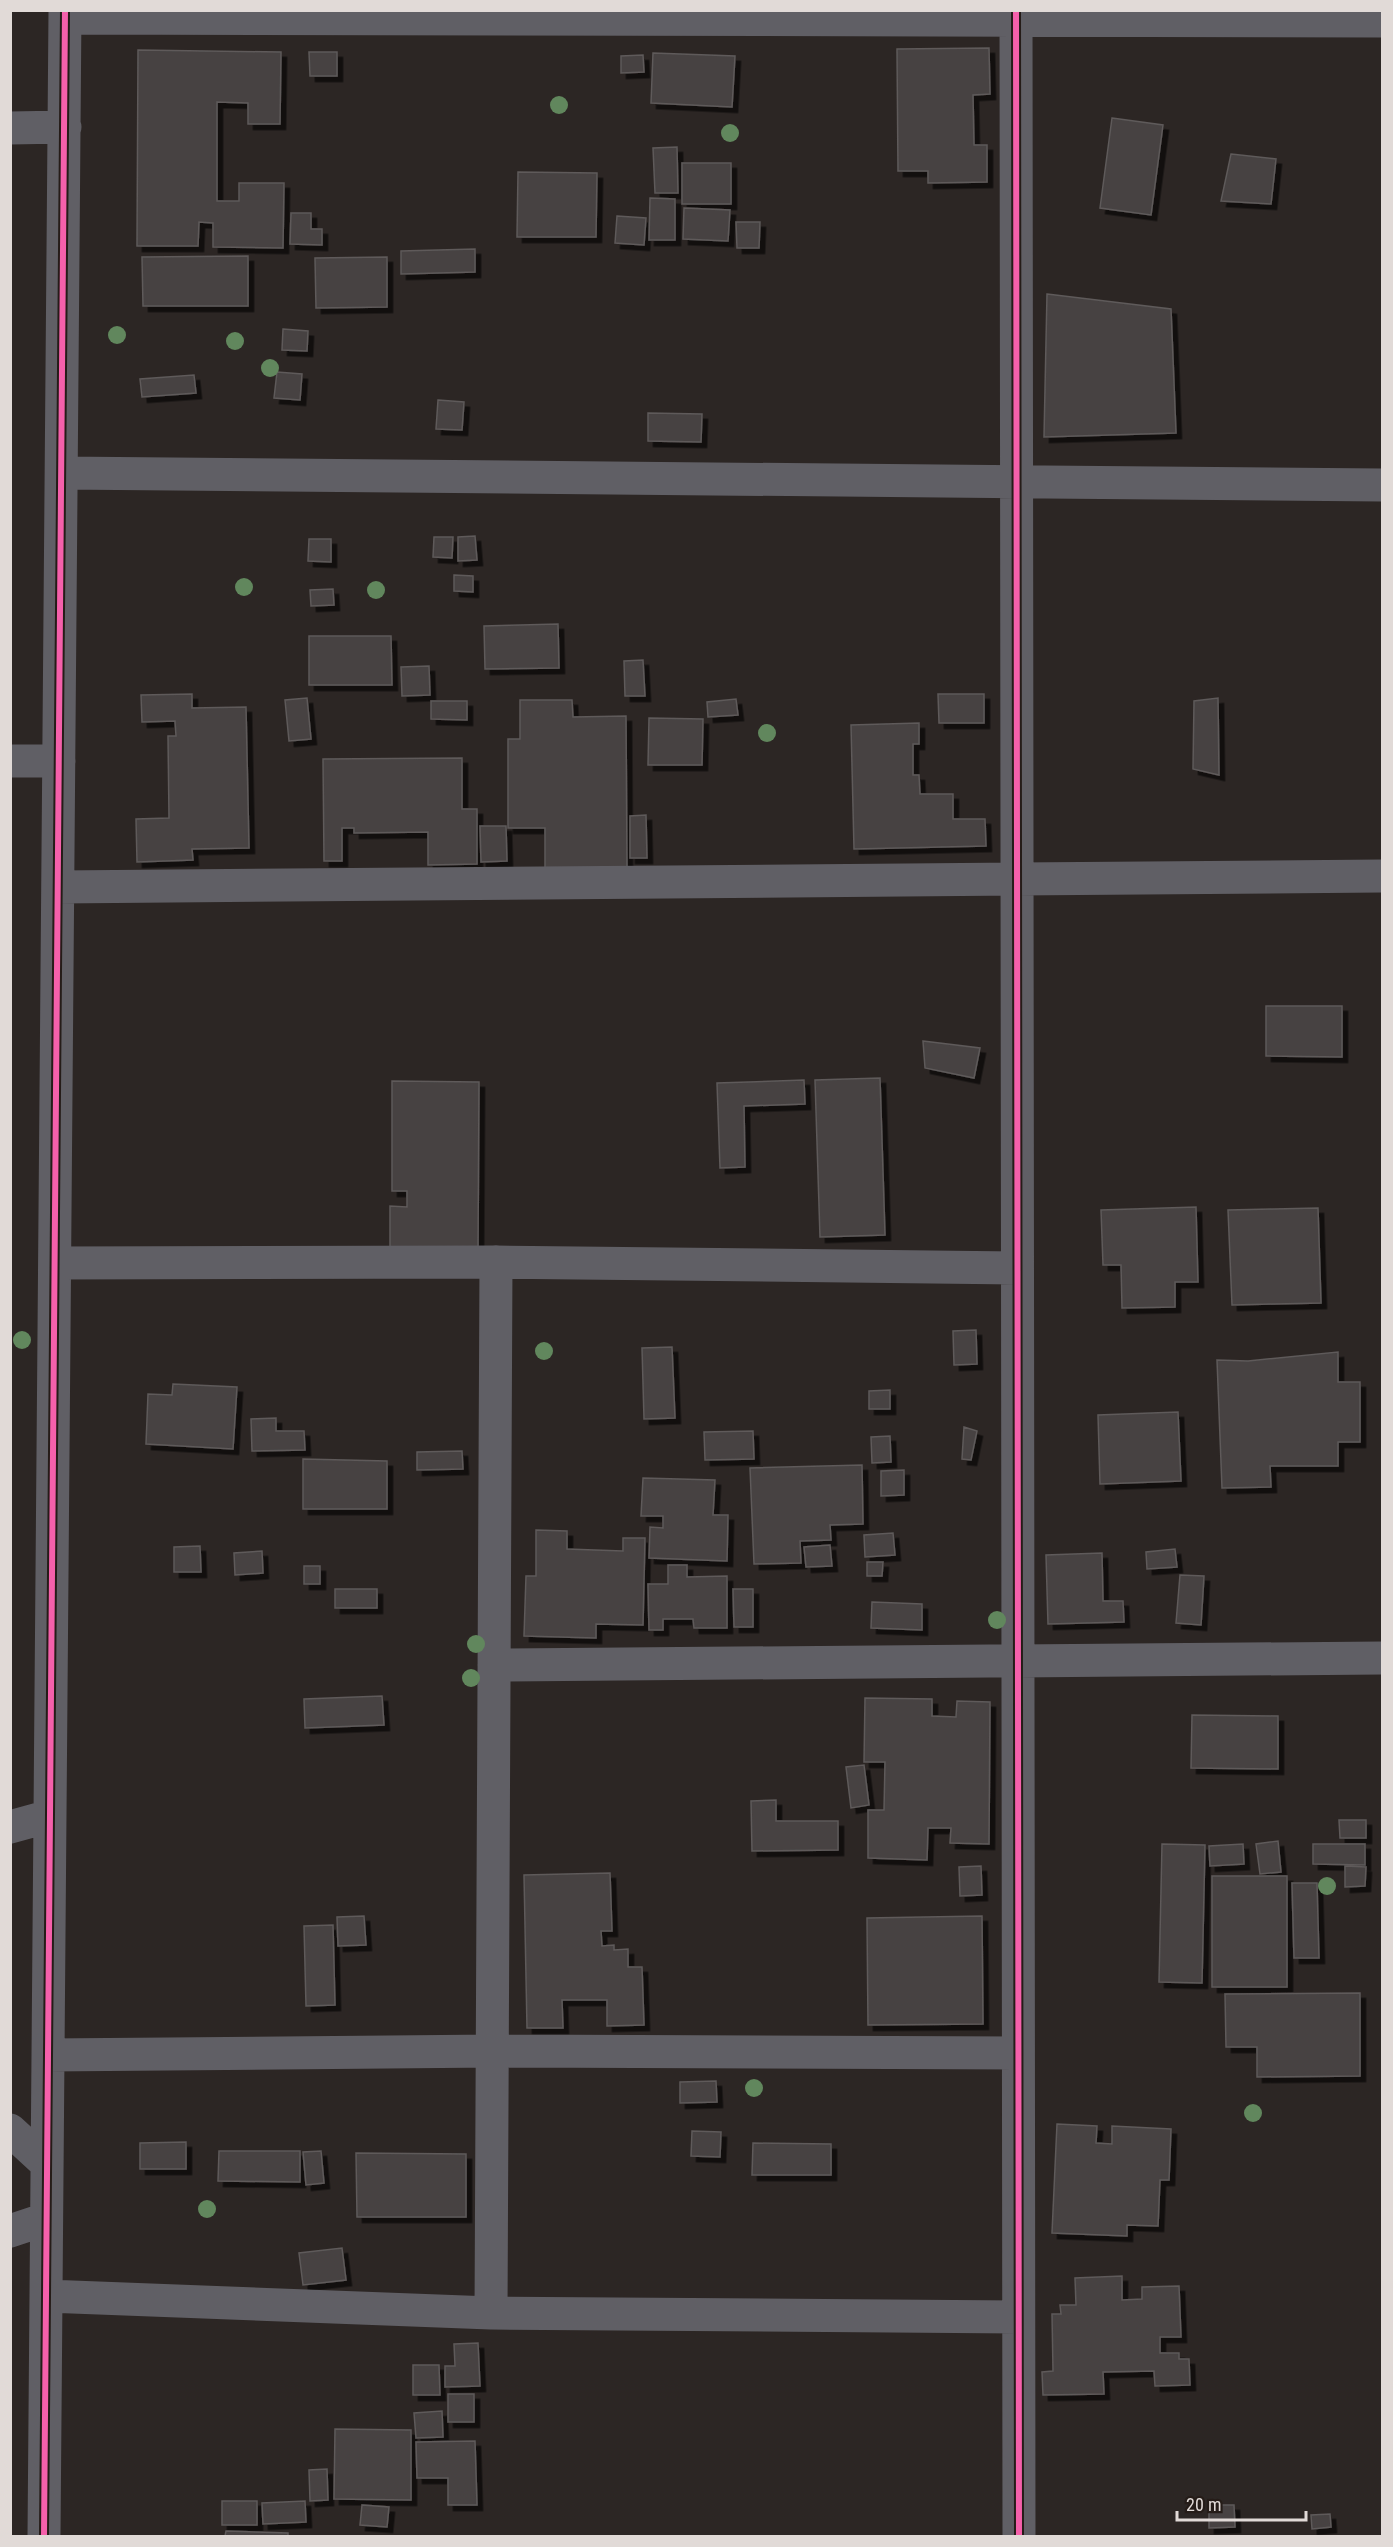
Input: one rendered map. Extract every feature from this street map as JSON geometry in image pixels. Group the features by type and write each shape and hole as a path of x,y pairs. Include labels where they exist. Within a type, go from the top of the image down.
{"street":[{"path":"44,2536 65,14 1016,16 1383,21"},
{"path":"1016,16 1018,2536"},
{"path":"10,128 65,127"},
{"path":"62,473 1383,485"},
{"path":"10,761 59,760"},
{"path":"58,887 1383,876"},
{"path":"55,1263 496,1262 1017,1268"},
{"path":"491,2313 496,1262"},
{"path":"495,1665 1017,1659 1383,1658"},
{"path":"10,1827 50,1816"},
{"path":"48,2055 494,2051 1018,2053"},
{"path":"10,2130 47,2164"},
{"path":"10,2231 46,2219"},
{"path":"46,2296 491,2313 1018,2317"}],"building":[{"path":"989,48 990,94 973,95 974,145 987,145 987,182 928,183 928,171 898,171 897,49"},
{"path":"138,50 281,52 280,124 248,124 248,103 217,102 217,201 239,201 239,183 284,183 283,248 213,247 213,223 199,222 198,246 137,246"},
{"path":"309,52 337,52 337,76 310,76"},
{"path":"653,53 735,56 732,107 651,103"},
{"path":"643,55 644,72 621,73 621,56"},
{"path":"1112,118 1163,125 1151,215 1100,208"},
{"path":"677,147 678,193 655,193 653,148"},
{"path":"1231,154 1276,159 1271,204 1221,201"},
{"path":"682,163 731,163 731,204 682,204"},
{"path":"518,172 597,173 596,237 517,237"},
{"path":"650,198 675,199 675,240 649,240"},
{"path":"684,208 730,210 728,241 683,239"},
{"path":"291,213 311,213 311,229 322,229 322,245 290,244"},
{"path":"617,216 646,218 644,245 615,243"},
{"path":"736,222 760,222 759,248 737,248"},
{"path":"475,249 475,272 401,274 401,251"},
{"path":"248,256 248,306 143,306 142,257"},
{"path":"387,257 387,307 316,308 315,258"},
{"path":"1047,294 1171,309 1176,433 1044,437"},
{"path":"283,329 308,331 307,351 282,350"},
{"path":"277,372 302,374 300,400 274,398"},
{"path":"194,375 196,393 142,397 140,379"},
{"path":"438,400 464,402 462,430 436,429"},
{"path":"648,413 702,414 701,442 648,441"},
{"path":"475,536 477,560 458,561 458,537"},
{"path":"434,537 453,537 452,558 433,557"},
{"path":"309,539 331,539 331,562 308,561"},
{"path":"454,575 473,576 473,592 454,591"},
{"path":"333,589 334,605 311,606 310,590"},
{"path":"558,624 559,668 485,669 484,626"},
{"path":"309,636 391,636 392,685 309,685"},
{"path":"643,660 645,696 625,696 624,661"},
{"path":"429,666 430,695 402,696 401,667"},
{"path":"192,694 192,708 246,707 249,848 192,849 193,860 137,862 136,819 169,818 168,736 176,736 175,721 142,722 141,695"},
{"path":"938,694 984,694 984,723 939,723"},
{"path":"307,698 311,739 289,741 285,700"},
{"path":"1218,698 1219,775 1193,769 1194,701"},
{"path":"736,699 738,715 708,717 707,702"},
{"path":"520,700 572,700 573,717 626,716 627,868 545,868 545,828 508,828 508,739 520,739"},
{"path":"431,701 467,701 467,720 431,719"},
{"path":"649,718 703,719 702,765 648,765"},
{"path":"919,723 919,744 913,744 913,775 919,775 920,794 953,794 953,819 985,819 986,846 854,849 851,725"},
{"path":"462,758 462,809 477,809 477,864 428,865 428,832 354,833 354,828 342,828 342,861 324,861 323,759"},
{"path":"646,815 647,858 630,858 630,816"},
{"path":"480,826 506,826 507,861 481,862"},
{"path":"1266,1006 1342,1006 1342,1057 1266,1056"},
{"path":"923,1041 980,1048 974,1078 925,1068"},
{"path":"880,1078 885,1235 820,1237 815,1080"},
{"path":"804,1080 805,1104 744,1106 745,1167 720,1168 717,1083"},
{"path":"392,1081 479,1082 478,1249 390,1249 390,1206 407,1207 407,1191 392,1191"},
{"path":"1196,1207 1198,1282 1175,1282 1175,1307 1122,1308 1121,1265 1103,1265 1101,1210"},
{"path":"1318,1208 1321,1303 1232,1305 1228,1210"},
{"path":"976,1330 977,1364 954,1365 953,1331"},
{"path":"672,1347 675,1418 644,1419 642,1348"},
{"path":"1338,1352 1338,1382 1360,1382 1360,1442 1338,1442 1338,1466 1270,1466 1271,1487 1222,1488 1217,1360 1248,1361"},
{"path":"173,1384 237,1387 233,1449 146,1444 148,1394 172,1395"},
{"path":"890,1390 890,1409 869,1409 869,1391"},
{"path":"1178,1412 1181,1481 1100,1484 1098,1415"},
{"path":"276,1418 276,1431 304,1431 305,1450 252,1451 251,1419"},
{"path":"964,1427 977,1431 971,1460 962,1459"},
{"path":"753,1431 754,1459 705,1460 704,1432"},
{"path":"890,1436 891,1462 872,1463 871,1437"},
{"path":"462,1451 463,1469 417,1470 417,1452"},
{"path":"303,1459 387,1461 387,1509 303,1509"},
{"path":"862,1465 863,1524 830,1525 831,1540 800,1541 801,1563 754,1564 750,1468"},
{"path":"904,1470 904,1495 881,1496 881,1471"},
{"path":"643,1478 715,1480 713,1515 728,1515 727,1561 649,1558 650,1527 663,1528 663,1516 641,1516"},
{"path":"536,1530 567,1531 567,1549 623,1551 623,1538 645,1538 643,1625 596,1624 596,1638 524,1636 526,1576 536,1576"},
{"path":"893,1533 895,1555 865,1557 864,1535"},
{"path":"830,1545 832,1566 806,1567 804,1547"},
{"path":"200,1546 201,1572 174,1572 174,1547"},
{"path":"1175,1549 1177,1567 1147,1569 1146,1552"},
{"path":"262,1551 263,1573 235,1575 234,1553"},
{"path":"1102,1553 1103,1601 1123,1601 1124,1622 1048,1624 1046,1555"},
{"path":"867,1562 883,1562 882,1576 867,1576"},
{"path":"668,1565 687,1565 687,1577 727,1576 727,1628 694,1628 693,1619 663,1619 663,1630 649,1630 648,1584 668,1584"},
{"path":"304,1566 320,1566 320,1584 304,1584"},
{"path":"1180,1575 1204,1576 1201,1625 1176,1623"},
{"path":"335,1589 377,1589 377,1608 335,1608"},
{"path":"733,1589 753,1589 753,1627 734,1627"},
{"path":"872,1602 922,1604 922,1630 871,1628"},
{"path":"382,1696 384,1725 305,1728 304,1699"},
{"path":"865,1698 932,1699 932,1716 956,1717 957,1701 990,1702 989,1844 950,1843 951,1828 928,1828 927,1860 868,1858 868,1810 884,1810 885,1762 864,1762"},
{"path":"1192,1715 1278,1716 1278,1769 1191,1768"},
{"path":"864,1765 869,1805 851,1808 846,1767"},
{"path":"776,1800 776,1821 838,1821 838,1850 752,1851 751,1801"},
{"path":"1339,1820 1366,1820 1366,1838 1340,1838"},
{"path":"1278,1841 1281,1872 1260,1874 1256,1844"},
{"path":"1162,1844 1205,1845 1202,1983 1159,1982"},
{"path":"1243,1844 1244,1864 1210,1866 1209,1846"},
{"path":"1313,1844 1365,1844 1365,1865 1313,1864"},
{"path":"981,1866 982,1895 960,1896 959,1867"},
{"path":"1345,1866 1366,1867 1365,1886 1345,1887"},
{"path":"610,1873 612,1931 601,1931 602,1946 614,1945 614,1950 628,1949 628,1967 642,1967 644,2025 607,2026 607,2000 562,2000 563,2028 527,2028 524,1875"},
{"path":"1212,1876 1287,1876 1287,1987 1212,1987"},
{"path":"1292,1883 1317,1883 1319,1958 1294,1958"},
{"path":"364,1916 366,1945 338,1946 337,1917"},
{"path":"982,1916 983,2024 868,2025 867,1918"},
{"path":"333,1925 335,2005 306,2006 304,1926"},
{"path":"1360,1993 1360,2076 1257,2077 1257,2047 1226,2047 1225,1994"},
{"path":"716,2081 717,2102 680,2103 680,2082"},
{"path":"1057,2124 1097,2126 1096,2143 1112,2144 1112,2126 1171,2129 1169,2180 1160,2180 1158,2226 1127,2225 1127,2236 1052,2233"},
{"path":"692,2131 721,2132 720,2157 691,2156"},
{"path":"186,2142 186,2169 140,2169 140,2143"},
{"path":"753,2143 831,2144 831,2175 752,2175"},
{"path":"219,2151 300,2151 300,2182 218,2181"},
{"path":"321,2151 324,2183 306,2185 303,2152"},
{"path":"356,2153 466,2154 466,2217 357,2217"},
{"path":"342,2248 346,2280 303,2285 299,2253"},
{"path":"1122,2276 1122,2300 1142,2299 1142,2287 1179,2286 1181,2337 1160,2337 1160,2353 1179,2353 1179,2359 1189,2359 1190,2385 1155,2386 1154,2371 1103,2372 1104,2394 1043,2395 1042,2372 1053,2371 1052,2314 1061,2314 1060,2305 1076,2305 1075,2278"},
{"path":"478,2343 480,2386 445,2387 445,2366 455,2366 454,2344"},
{"path":"413,2365 439,2365 440,2395 413,2395"},
{"path":"448,2394 474,2394 474,2422 448,2422"},
{"path":"442,2411 443,2437 416,2438 414,2413"},
{"path":"335,2429 411,2430 411,2500 334,2499"},
{"path":"475,2441 477,2505 448,2505 448,2478 417,2478 416,2442"},
{"path":"327,2469 328,2500 310,2501 309,2470"},
{"path":"222,2501 257,2501 257,2525 222,2525"},
{"path":"305,2501 306,2522 263,2524 262,2503"},
{"path":"362,2505 389,2507 387,2527 360,2525"},
{"path":"1209,2505 1234,2505 1235,2527 1209,2528"},
{"path":"1330,2514 1331,2527 1312,2529 1311,2515"},
{"path":"226,2531 288,2533 288,2536 225,2536"}],"cycle path":[{"path":"44,2536 65,10"},
{"path":"1016,10 1019,2536"}]}
